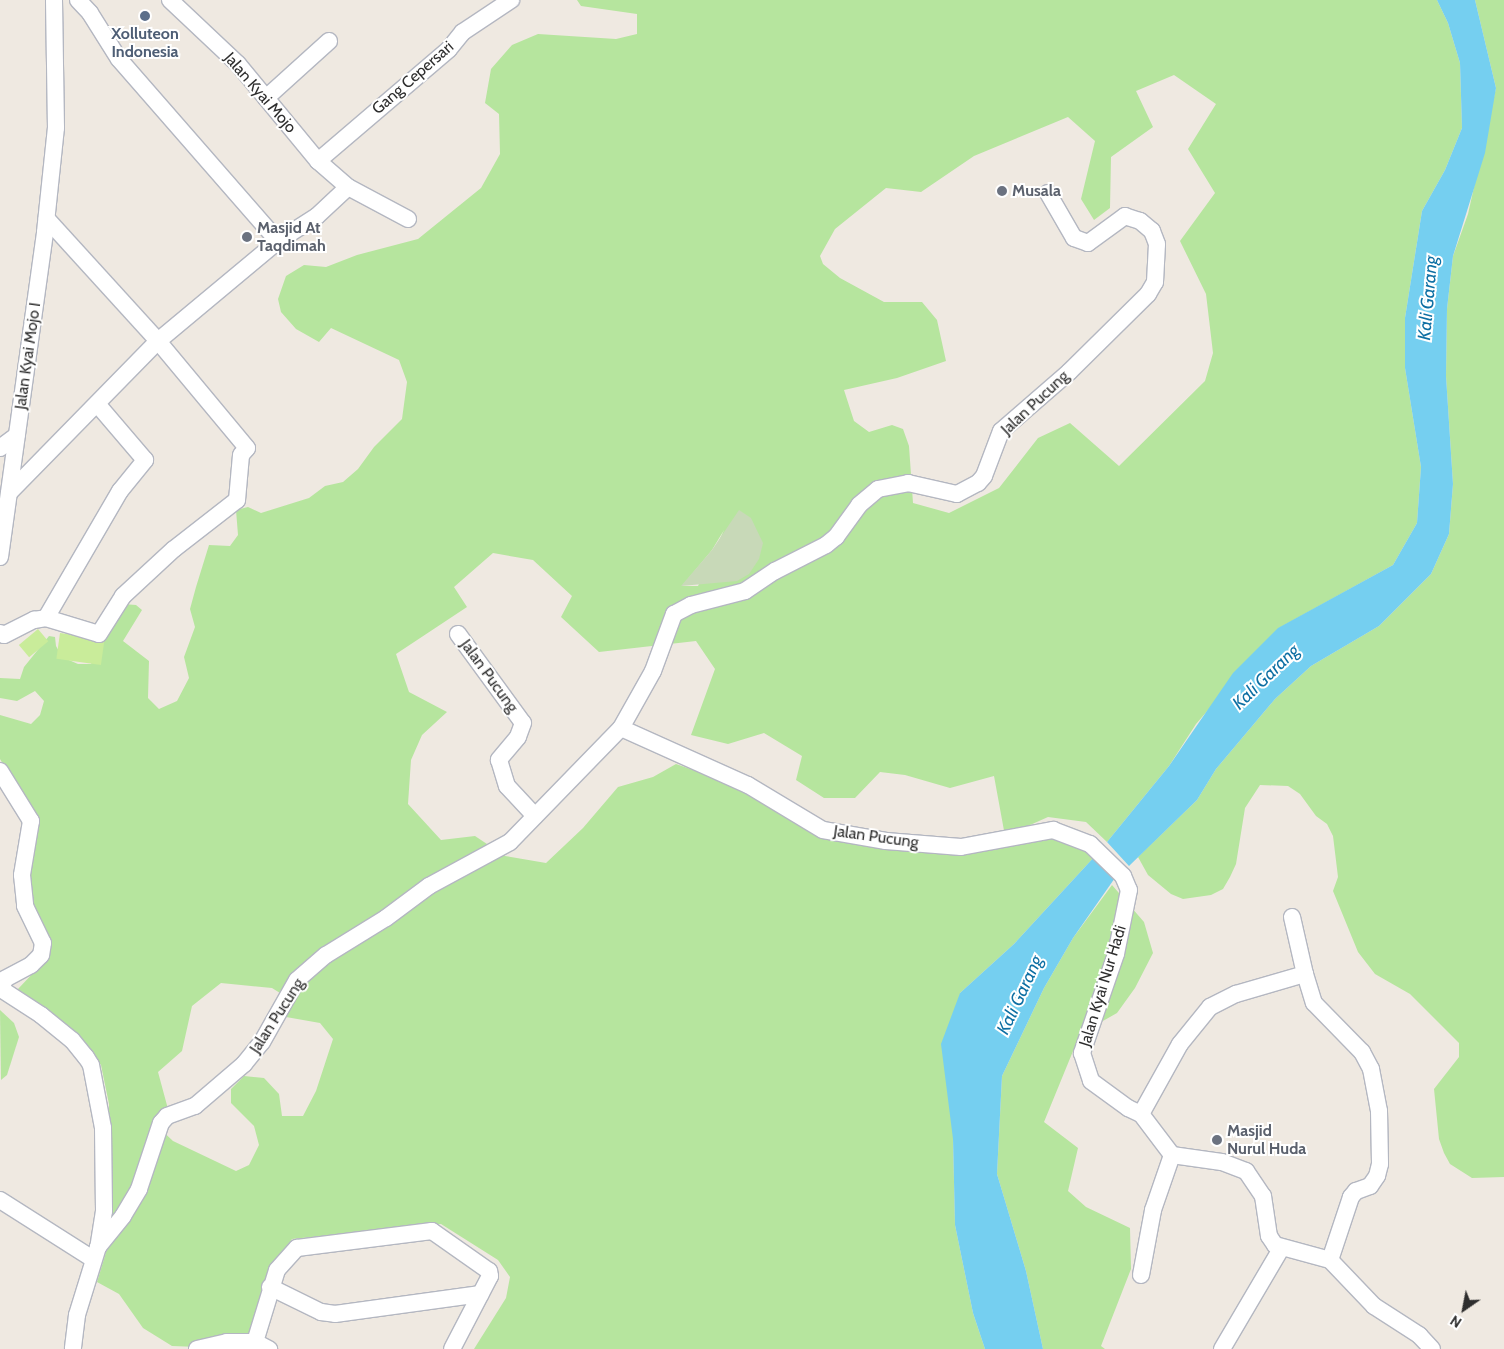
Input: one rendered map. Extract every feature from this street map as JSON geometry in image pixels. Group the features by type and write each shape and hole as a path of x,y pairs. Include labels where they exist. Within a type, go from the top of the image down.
{"street":[{"name":"Jalan Kyai Mojo I","path":"0,557 47,219 56,128 54,0"},
{"path":"78,0 90,13 119,60 278,242"},
{"name":"Jalan Kyai Mojo","path":"170,0 238,64 318,161 348,187 408,219"},
{"name":"Gang Cepersari","path":"318,161 449,49 463,32 511,0"},
{"path":"266,98 330,41"},
{"path":"9,493 98,406 158,341 278,242 317,216 348,187"},
{"name":"Jalan Pucung","path":"96,1253 123,1216 139,1189 161,1123 167,1116 195,1106 244,1064 262,1042 297,980 326,955 386,918 429,886 510,842 621,728 653,671 674,614 691,605 745,591 775,571 826,545 836,537 859,505 878,489 908,483 957,494 972,488 984,476 1001,431 1069,372 1153,288 1157,244 1152,231 1140,221 1125,216 1088,243 1074,238 1048,194"},
{"path":"0,633 4,635 34,620 46,618 99,634 123,596 174,549 237,500 241,455 247,448 158,341 47,219"},
{"path":"46,618 120,492 145,460 98,406"},
{"path":"0,448 18,435"},
{"name":"Jalan Pucung","path":"458,634 523,723 518,737 499,760 506,786 536,816"},
{"name":"Jalan Pucung","path":"621,728 748,785 823,830 886,841 961,847 1054,830 1090,844 1123,876"},
{"path":"0,771 31,821 22,875 25,906 42,943 41,955 31,965 5,979 1,989 41,1015 72,1040 91,1065 103,1128 104,1211 96,1253 77,1315 73,1349"},
{"name":"Jalan Kyai Nur Hadi","path":"1123,876 1129,890 1126,913 1110,973 1082,1058 1091,1081 1128,1108 1141,1114 1172,1155"},
{"path":"1292,917 1304,974 1314,1003 1362,1052 1371,1069 1379,1111 1380,1164 1377,1176 1370,1186 1356,1190 1351,1197 1330,1260"},
{"path":"1141,1114 1180,1044 1210,1007 1236,994 1304,974"},
{"path":"1141,1275 1153,1210 1172,1155 1222,1162 1246,1171 1263,1196 1269,1236 1281,1249 1313,1254 1330,1260 1374,1306 1419,1335 1432,1349"},
{"path":"0,1200 96,1253"},
{"path":"197,1349 227,1342 262,1346 270,1287 277,1270 297,1248 432,1231 489,1271 490,1276 452,1349"},
{"path":"1222,1349 1281,1249"},
{"path":"270,1287 321,1312 335,1314 481,1294"}],"green space":[{"path":"577,0 1437,0 1448,23 1460,63 1462,128 1445,170 1422,211 1405,318 1405,368 1421,467 1417,523 1393,565 1279,628 1196,724 1169,766 1107,842 1086,822 1048,817 1005,836 994,776 950,788 905,775 880,772 855,798 824,798 796,780 802,756 764,733 728,744 691,735 715,669 696,641 599,652 561,617 572,596 533,560 493,553 454,587 467,607 396,654 409,692 447,712 422,735 411,760 408,804 441,840 475,836 505,856 546,863 583,828 618,787 653,777 676,764 745,788 819,834 955,852 1053,828 1096,855 1014,944 960,993 953,1139 955,1225 973,1313 985,1349 474,1349 506,1298 510,1277 498,1260 441,1224 292,1239 278,1259 250,1327 251,1349 172,1346 143,1328 119,1294 97,1282 107,1249 118,1230 110,1213 109,1104 101,1065 79,1038 21,999 18,989 36,970 37,940 30,880 35,819 0,759 0,715 31,724 40,715 44,701 35,691 17,701 0,698 0,678 20,679 24,667 49,636 55,637 56,646 62,657 78,664 91,664 123,604 136,605 142,610 123,641 149,661 148,698 159,709 177,701 189,678 184,657 195,627 190,609 196,587 209,545 230,546 238,535 236,510 248,507 261,513 309,498 325,486 343,482 358,469 374,447 402,419 407,382 399,360 331,328 319,342 296,329 281,312 278,299 286,276 304,265 326,267 357,255 418,239 481,188 500,154 499,114 485,103 491,69 512,45 538,34 616,39 637,34 637,14 581,6","holes":["1174,75 1216,104 1188,149 1215,193 1180,241 1206,294 1213,353 1205,381 1119,466 1070,423 1038,438 999,488 949,513 913,503 909,446 903,429 892,425 869,432 854,421 844,390 897,378 946,361 937,320 922,302 884,302 840,278 823,264 820,256 835,229 886,188 921,192 974,156 1068,117 1095,141 1081,199 1094,220 1110,208 1111,157 1153,127 1136,91","724,530 698,586 682,586 712,550","221,983 272,988 280,993 286,1017 320,1023 333,1039 316,1091 303,1116 282,1116 279,1094 264,1078 244,1076 231,1089 231,1103 254,1126 259,1145 249,1165 236,1171 173,1141 155,1124 168,1109 158,1072 182,1051 192,1006"]},
{"path":"1475,0 1504,0 1504,1177 1472,1178 1450,1164 1444,1153 1439,1139 1434,1089 1459,1057 1459,1043 1410,994 1375,974 1358,952 1333,891 1338,877 1333,836 1327,824 1316,816 1300,794 1288,786 1260,785 1245,808 1236,864 1223,889 1211,895 1183,899 1171,894 1148,875 1138,857 1197,800 1216,769 1275,699 1311,666 1379,626 1431,574 1449,534 1453,484 1446,376 1447,309 1453,256 1468,214 1496,88"},
{"path":"739,510 751,518 763,543 759,559 749,574 737,581 681,586 712,550"},
{"path":"38,629 48,641 29,657 19,645"},
{"path":"60,633 105,639 101,665 56,659"},
{"path":"1112,885 1144,922 1153,953 1135,988 1117,1013 1080,1034 1044,1122 1078,1148 1068,1191 1086,1207 1130,1228 1131,1269 1101,1346 1105,1349 1043,1349 1026,1271 997,1174 1002,1076 1044,988 1073,938"},
{"path":"0,1010 14,1023 19,1037 7,1075 1,1080"}],"water":[{"name":"Kali Garang","path":"1437,0 1475,0 1496,88 1485,153 1453,256 1447,309 1446,376 1453,484 1449,534 1431,574 1379,626 1311,666 1275,699 1216,769 1197,800 1129,866 1107,842 1169,766 1233,673 1278,628 1393,565 1417,523 1421,467 1405,368 1405,318 1422,211 1445,170 1462,128 1460,63 1448,23"},
{"name":"Kali Garang","path":"1096,855 1117,875 1073,938 1044,988 1002,1076 997,1174 1026,1271 1043,1349 985,1349 973,1313 955,1225 953,1139 941,1044 960,993 1014,944"}],"place":[{"name":"Xolluteon Indonesia","path":"145,16"},
{"name":"Musala","path":"1002,191"},
{"name":"Masjid At Taqdimah","path":"247,237"},
{"name":"Masjid Nurul Huda","path":"1217,1140"}]}
